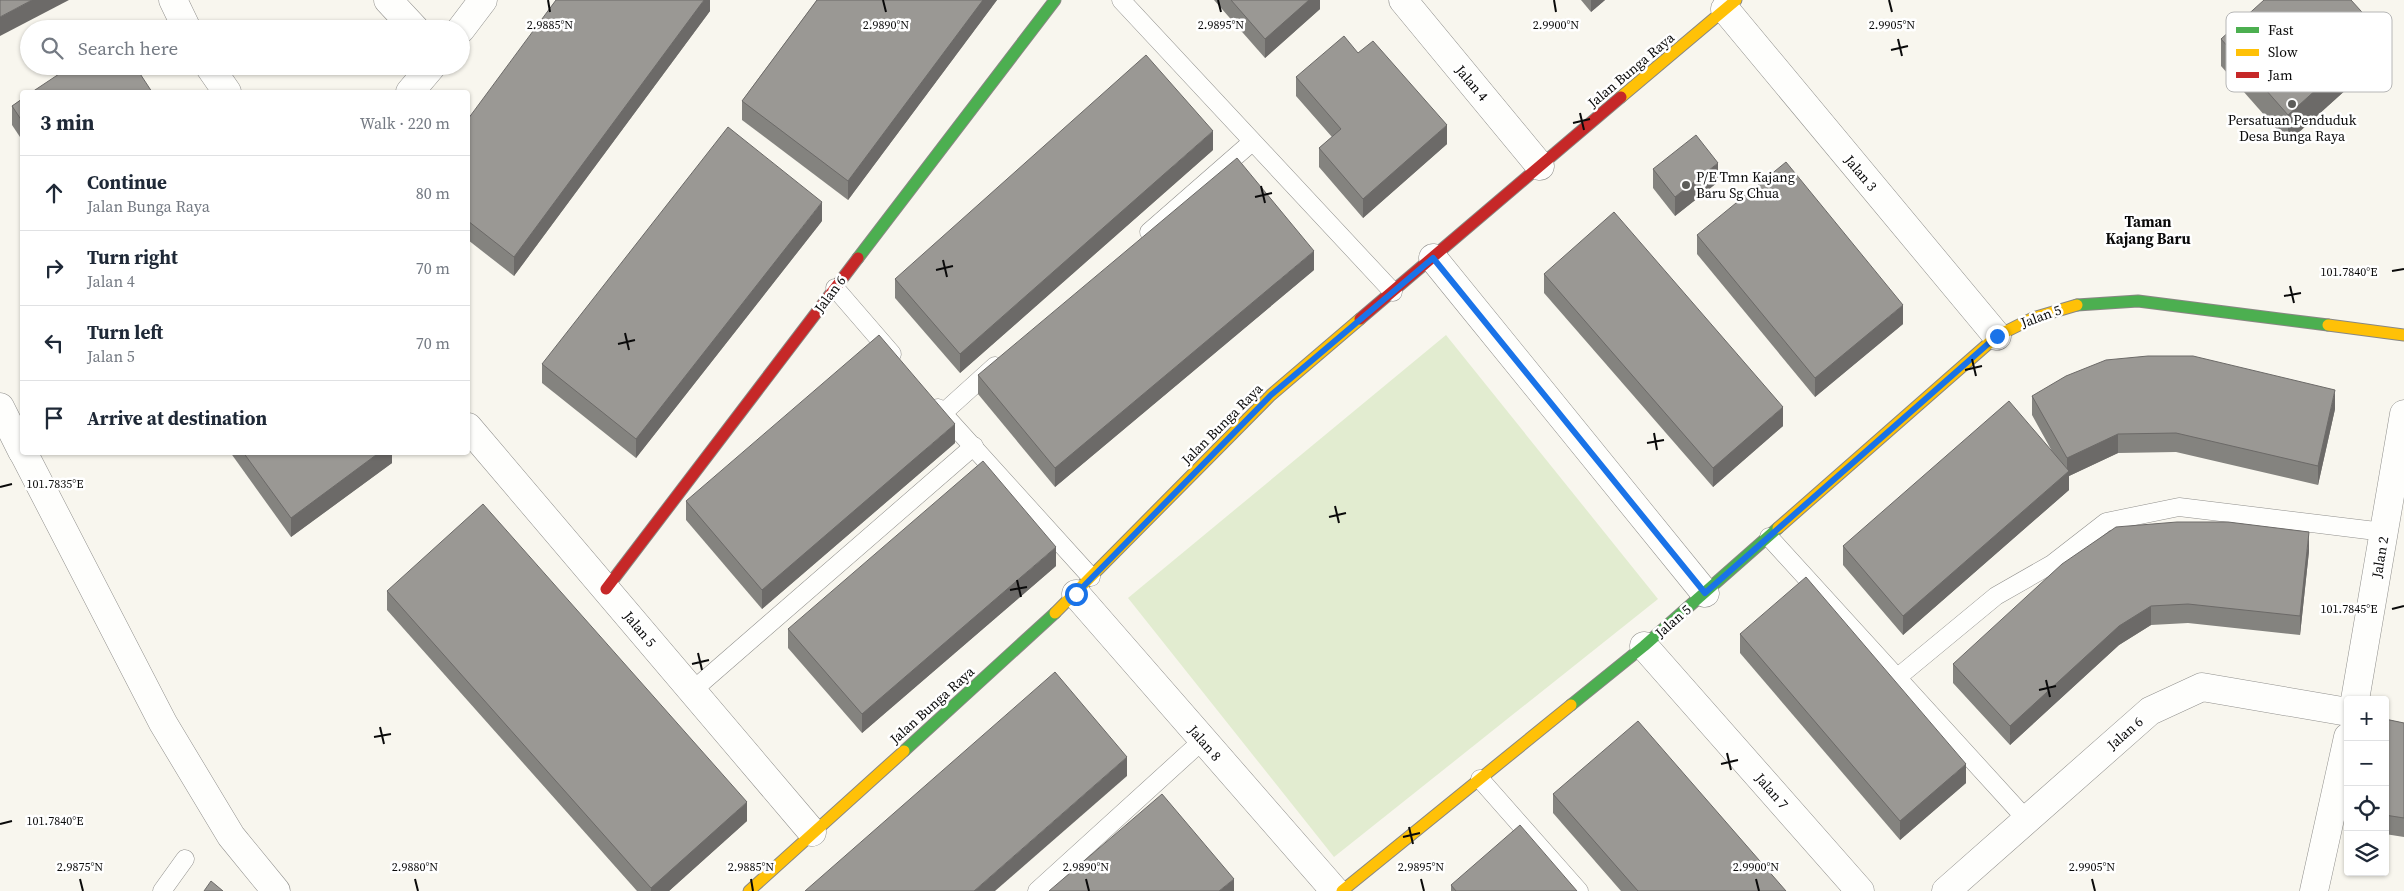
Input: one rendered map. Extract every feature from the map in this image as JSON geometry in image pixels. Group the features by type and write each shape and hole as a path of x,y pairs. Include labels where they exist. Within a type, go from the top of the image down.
{"street":[{"path":"172,0 182,20"},
{"path":"388,0 407,20"},
{"path":"468,20 483,0"},
{"name":"Jalan 6","path":"606,589 1055,0"},
{"name":"Jalan 4","path":"1403,0 1540,166"},
{"name":"Jalan Bunga Raya","path":"749,891 812,832 1022,645 1084,586 1271,395 1730,5"},
{"name":"Jalan 3","path":"1730,5 1997,336"},
{"path":"215,75 225,90"},
{"path":"412,90 424,75"},
{"path":"1433,258 1705,593"},
{"name":"Jalan 5","path":"1342,891 1644,646 1997,336 2026,319 2058,308 2096,302 2138,301 2404,335"},
{"path":"0,407 20,446"},
{"name":"Jalan 2","path":"2356,696 2404,414"},
{"name":"Jalan 5","path":"470,429 812,832"},
{"path":"25,455 162,723 231,836 276,891"},
{"name":"Jalan 8","path":"1084,586 1202,740 1334,891"},
{"name":"Jalan 7","path":"1644,646 1860,891"},
{"name":"Jalan 6","path":"1946,891 2150,711 2202,687 2344,711"},
{"path":"2314,891 2347,741"}],"lane":[{"path":"1121,0 1393,292"},
{"path":"1134,245 1252,142"},
{"path":"835,288 905,369"},
{"path":"943,412 1009,355"},
{"path":"930,398 974,446 1084,586"},
{"path":"692,692 974,446"},
{"path":"1898,678 1996,596 2052,564 2106,522 2179,507 2384,532"},
{"path":"1769,536 2027,820"},
{"path":"1037,891 1202,740"},
{"path":"1480,778 1579,891"},
{"path":"162,891 185,859"}],"green space":[{"path":"1446,335 1658,599 1334,857 1128,598"}],"building":[{"path":"0,0 32,0 0,17"},
{"path":"556,0 704,0 514,257 470,223 470,116"},
{"path":"817,0 983,0 848,181 742,101"},
{"path":"1231,0 1309,0 1265,39"},
{"path":"2264,0 2351,0 2362,12 2251,12"},
{"path":"2226,34 2226,45 2221,39"},
{"path":"1344,36 1358,53 1373,41 1447,125 1363,199 1319,148 1341,129 1296,77"},
{"path":"1146,55 1213,131 960,354 895,279"},
{"path":"58,75 141,75 151,90 35,90"},
{"path":"2268,92 2313,92 2288,115"},
{"path":"20,100 20,118 12,106"},
{"path":"728,127 822,202 636,439 542,364"},
{"path":"1696,135 1718,163 1675,197 1653,169"},
{"path":"1237,158 1314,251 1055,468 978,375"},
{"path":"1786,162 1903,305 1815,378 1697,235"},
{"path":"1614,212 1783,407 1713,468 1544,274"},
{"path":"879,335 955,424 762,590 686,501"},
{"path":"2148,356 2193,356 2335,390 2318,466 2176,433 2118,434 2067,458 2032,396 2066,376 2106,360"},
{"path":"2009,401 2069,471 1903,616 1843,546"},
{"path":"245,455 376,455 291,518"},
{"path":"983,461 1056,547 862,714 788,629"},
{"path":"483,504 747,802 651,888 387,591"},
{"path":"2177,522 2228,522 2309,532 2300,616 2188,604 2151,606 2119,626 2010,726 1953,664 2062,564 2116,527"},
{"path":"1806,577 1966,764 1900,821 1740,634"},
{"path":"1055,672 1127,757 974,891 805,891"},
{"path":"2389,720 2404,723 2404,818 2389,816"},
{"path":"1638,721 1786,891 1638,891 1553,794"},
{"path":"1162,794 1234,879 1219,891 1049,891"},
{"path":"1520,825 1577,891 1456,891 1451,885"},
{"path":"211,881 223,891 204,891"}],"traffic: fast":[{"path":"858,258 1055,0"},
{"path":"2077,305 2138,301 2328,325"},
{"path":"1571,705 1644,646 1778,528"},
{"path":"904,751 1055,613"}],"traffic: slow":[{"path":"1621,97 1736,0"},
{"path":"1778,528 1997,336 2033,318 2077,305"},
{"path":"1055,613 1271,395 1360,319"},
{"path":"2328,325 2404,335"},
{"path":"1342,891 1571,705"},
{"path":"749,891 904,751"}],"traffic: jam":[{"path":"1360,319 1621,97"},
{"path":"606,589 858,258"}],"place":[{"name":"Persatuan Penduduk Desa Bunga Raya","path":"2292,104"},
{"name":"P/E Tmn Kajang Baru Sg Chua","path":"1686,185"}],"district":[{"name":"Taman Kajang Baru","path":"2148,230"}],"route":[{"path":"1076,594 1271,395 1433,258 1705,593 1997,336"}]}
